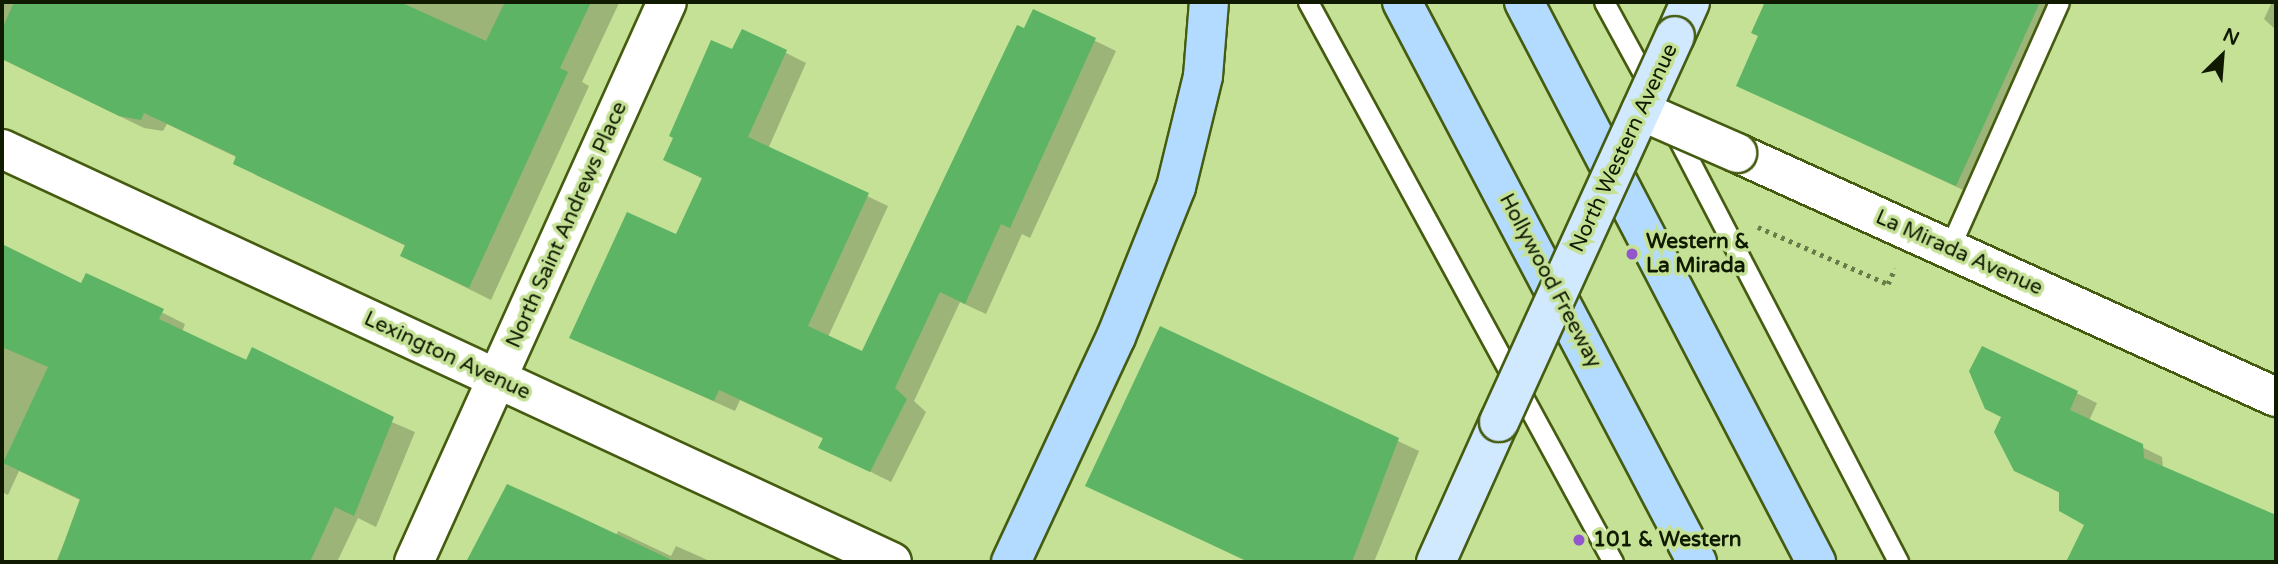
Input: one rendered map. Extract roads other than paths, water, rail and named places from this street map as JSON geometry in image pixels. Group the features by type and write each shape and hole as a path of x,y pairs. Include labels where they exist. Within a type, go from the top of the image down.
{"highway":[{"path":"1011,562 1116,337 1176,187 1203,76 1209,2"},
{"name":"Hollywood Freeway","path":"1402,2 1697,562"},
{"path":"1524,2 1816,562"}],"main road":[{"name":"North Western Avenue","path":"1436,562 1690,2"}],"street":[{"name":"North Saint Andrews Place","path":"414,562 667,2"},
{"name":"La Mirada Avenue","path":"1641,111 2276,397"},
{"name":"Lexington Avenue","path":"2,149 892,562"}],"lane":[{"path":"1308,2 1614,562"},
{"path":"1604,2 1719,210 1898,562"},
{"path":"1949,249 2059,2"}],"place":[{"name":"Western & La Mirada","path":"1632,254"},
{"name":"101 & Western","path":"1579,540"}]}
